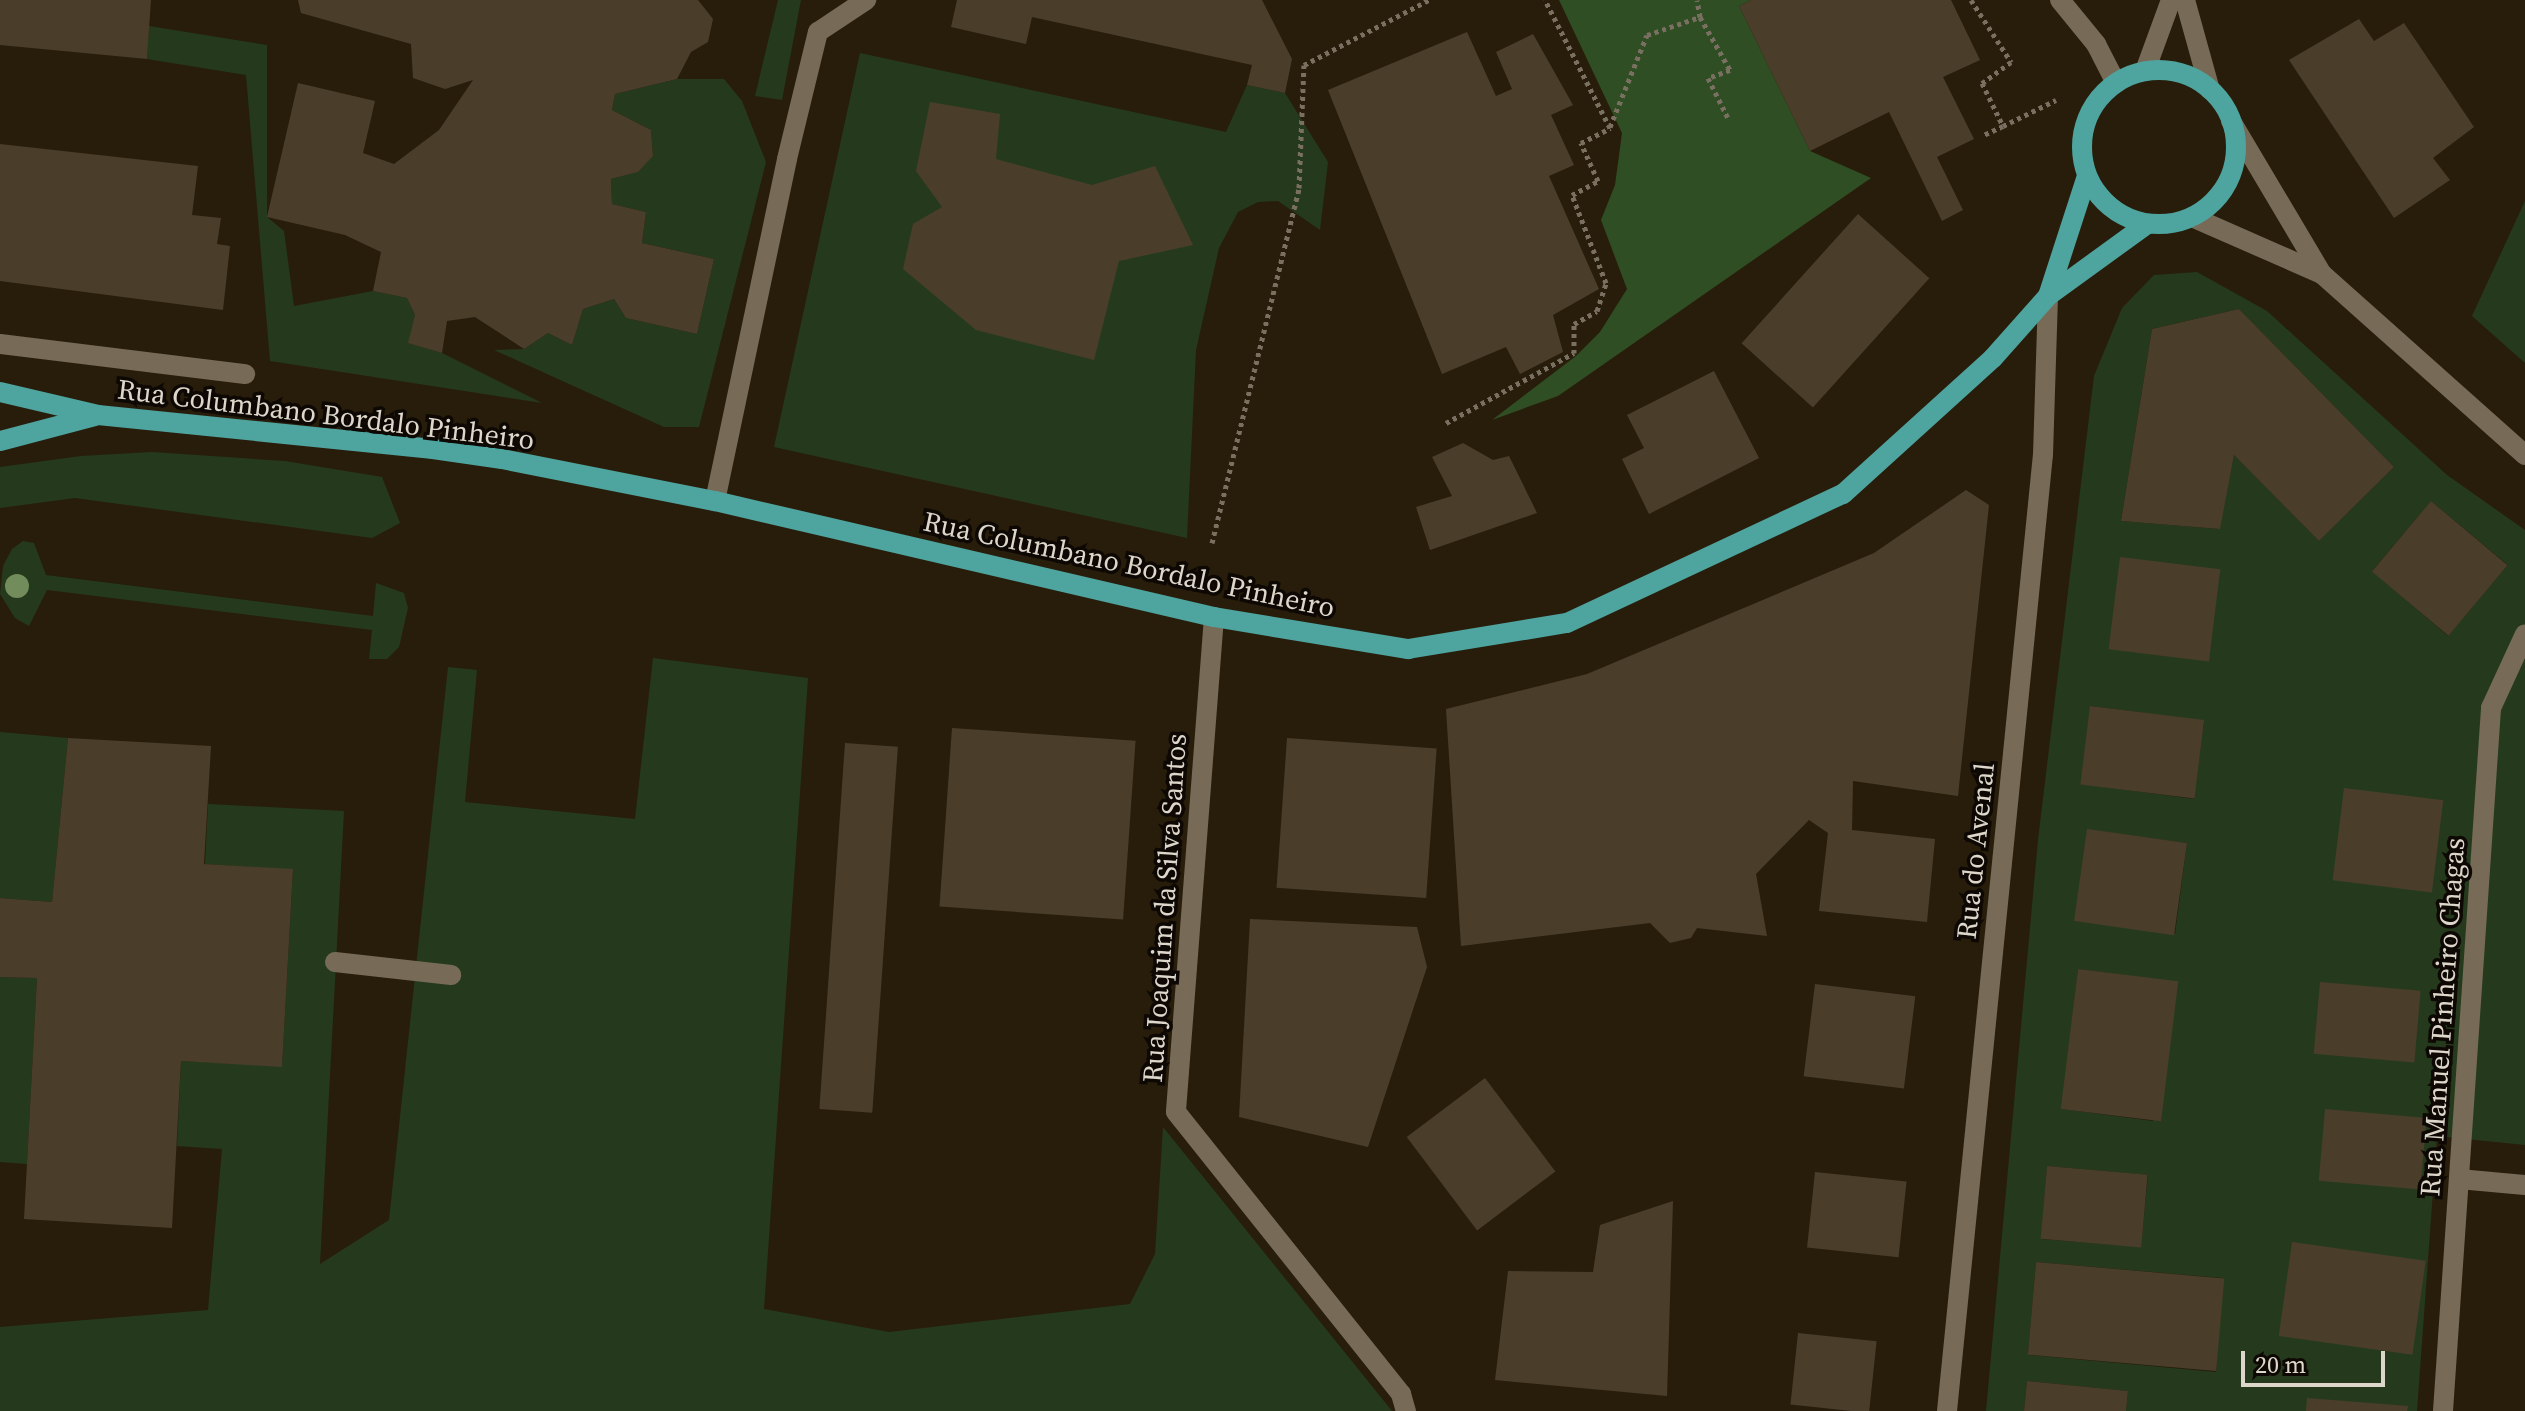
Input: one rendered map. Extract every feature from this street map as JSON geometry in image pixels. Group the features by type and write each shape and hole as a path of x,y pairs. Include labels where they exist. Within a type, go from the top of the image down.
{"main road":[{"path":"2145,71 2179,73 2210,90 2231,121 2236,143 2234,165 2226,186 2211,204 2192,217 2170,224 2147,224 2122,215 2101,199 2087,176 2081,150 2085,124 2097,100 2116,83 2145,71"},
{"name":"Rua do Avenal","path":"2048,296 2087,176"},
{"path":"2048,296 2147,224"},
{"name":"Rua Columbano Bordalo Pinheiro","path":"98,415 433,449 715,501 1214,617 1408,649 1567,623 1843,494 1993,358 2048,296"},
{"path":"0,392 98,415"},
{"path":"0,441 98,415"}],"street":[{"path":"715,501 787,159 818,32 866,0"},
{"path":"2060,0 2096,44 2116,83"},
{"path":"2145,71 2171,0"},
{"path":"2185,0 2210,90"},
{"path":"2231,121 2322,274 2525,455"},
{"path":"2192,217 2322,274"},
{"name":"Rua do Avenal","path":"1947,1411 2043,455 2048,296"},
{"path":"0,344 245,374"},
{"name":"Rua Joaquim da Silva Santos","path":"1214,617 1176,1112 1401,1394 1406,1411"},
{"name":"Rua Manuel Pinheiro Chagas","path":"2443,1411 2491,708 2525,634"},
{"path":"335,962 451,975"},
{"path":"2459,1179 2525,1185"}],"path":[{"path":"1212,543 1299,188 1304,65 1429,0"},
{"path":"1545,0 1610,128"},
{"path":"1697,0 1700,17 1730,70 1708,78 1729,120"},
{"path":"1971,0 2011,62 1982,83 2003,126"},
{"path":"1446,423 1574,353 1574,324 1597,311 1606,283 1572,195 1598,181 1581,143 1610,128 1647,35 1700,17"},
{"path":"1982,136 2056,100"}],"green space":[{"path":"778,0 801,0 782,100 755,96"},
{"path":"1559,0 1751,0 1739,6 1810,151 1871,178 1558,396 1492,420 1576,356 1600,332 1627,289 1601,220 1615,185 1622,133"},
{"path":"149,26 267,45 267,217 284,231 294,306 373,291 407,298 415,315 409,343 442,353 542,403 270,361 246,75 147,59"},
{"path":"860,53 1226,132 1247,85 1285,93 1328,162 1320,230 1278,201 1258,202 1238,212 1219,248 1196,350 1187,538 774,447"},
{"path":"677,79 724,79 742,101 766,162 699,427 664,427 494,350 524,349 548,333 572,345 583,309 614,299 626,318 697,334 714,259 642,243 646,212 612,204 611,179 638,172 653,155 651,130 612,110 615,94"},
{"path":"2525,201 2525,363 2472,316"},
{"path":"2197,272 2267,311 2447,475 2525,530 2525,1145 2437,1136 2417,1411 2126,1411 2128,1391 2027,1381 2024,1411 1986,1411 2038,840 2094,376 2122,308 2154,275","holes":["2239,309 2394,467 2319,541 2234,455 2219,529 2121,521 2152,329","2431,501 2508,565 2448,636 2372,571","2091,706 2204,721 2194,799 2081,784","2088,830 2187,843 2175,934 2076,921","2078,969 2178,982 2153,1121 2062,1109","2047,1166 2148,1175 2141,1247 2041,1239","2036,1262 2223,1278 2216,1372 2028,1355"]},
{"path":"152,452 285,461 382,477 400,523 372,538 75,498 0,508 0,467 81,456"},
{"path":"23,541 34,543 46,575 373,616 376,583 404,593 408,608 399,647 387,659 369,659 372,630 47,590 29,626 15,618 0,594 3,566 12,549"},
{"path":"653,658 808,678 764,1309 889,1332 1130,1304 1155,1254 1163,1127 1392,1411 0,1411 0,1327 208,1310 222,1149 177,1146 181,1061 282,1066 293,870 205,864 208,804 344,811 320,1264 389,1220 448,667 477,670 465,802 635,819"},
{"path":"0,732 68,738 52,902 0,898"},
{"path":"0,977 37,978 27,1164 0,1162"}],"building":[{"path":"0,0 151,0 147,59 0,45"},
{"path":"298,0 698,0 713,19 708,42 691,52 677,79 615,94 612,110 651,130 653,156 638,172 611,179 612,204 646,212 642,243 714,259 697,334 626,318 614,299 583,309 572,345 548,333 524,349 475,317 447,321 442,353 408,343 415,315 407,298 373,291 381,252 345,235 267,217 298,83 375,101 363,153 394,164 439,130 473,80 445,89 413,78 411,44 301,13"},
{"path":"957,0 1262,0 1292,59 1285,93 1247,85 1252,65 1032,17 1026,44 951,27"},
{"path":"1751,0 1951,0 1980,60 1943,77 1974,139 1937,157 1963,210 1942,221 1889,112 1810,151 1739,6"},
{"path":"2359,19 2374,41 2404,23 2474,127 2433,158 2450,180 2394,218 2289,60"},
{"path":"1467,32 1496,96 1512,89 1496,52 1533,34 1573,105 1551,115 1574,165 1549,176 1599,289 1553,315 1563,352 1520,374 1506,347 1442,374 1328,90"},
{"path":"930,102 1000,114 996,159 1092,185 1155,166 1193,245 1119,261 1094,360 976,330 903,269 913,224 942,207 916,171"},
{"path":"0,144 198,166 192,215 221,218 217,244 230,246 223,310 0,281"},
{"path":"1858,214 1929,278 1813,408 1742,343"},
{"path":"2239,309 2394,467 2319,541 2234,455 2220,529 2121,521 2152,329"},
{"path":"1714,371 1759,458 1649,514 1622,459 1644,448 1627,415"},
{"path":"1463,443 1493,460 1509,456 1537,513 1430,550 1416,507 1452,496 1432,457"},
{"path":"1966,490 1989,505 1958,796 1853,781 1852,830 1935,839 1927,922 1819,911 1828,833 1809,820 1756,874 1767,936 1697,928 1691,938 1670,943 1650,923 1461,946 1446,709 1587,674 1874,553"},
{"path":"2431,501 2508,565 2448,636 2372,571"},
{"path":"2120,557 2220,569 2209,662 2109,649"},
{"path":"2090,706 2204,720 2195,798 2080,784"},
{"path":"952,728 1136,741 1123,919 940,907"},
{"path":"68,738 211,746 204,864 293,869 282,1067 181,1061 172,1228 24,1219 37,978 0,977 0,898 52,902"},
{"path":"1287,738 1437,748 1426,898 1277,888"},
{"path":"845,743 898,747 872,1113 819,1109"},
{"path":"2344,788 2443,800 2432,892 2333,880"},
{"path":"2087,829 2187,843 2174,935 2074,921"},
{"path":"1250,919 1417,927 1427,967 1368,1147 1239,1117"},
{"path":"2078,969 2178,981 2161,1121 2061,1109"},
{"path":"2320,982 2421,991 2414,1063 2314,1054"},
{"path":"1815,984 1915,996 1904,1089 1804,1076"},
{"path":"1485,1078 1555,1171 1477,1230 1407,1137"},
{"path":"2325,1109 2427,1118 2420,1190 2319,1181"},
{"path":"2047,1166 2148,1175 2141,1248 2041,1239"},
{"path":"1815,1172 1906,1182 1899,1257 1807,1248"},
{"path":"1673,1201 1667,1396 1495,1380 1508,1271 1593,1272 1600,1225"},
{"path":"2292,1242 2426,1261 2412,1355 2279,1336"},
{"path":"2036,1262 2224,1278 2216,1371 2028,1355"},
{"path":"1798,1333 1877,1341 1869,1411 1790,1405"},
{"path":"2027,1381 2128,1391 2126,1411 2024,1411"},
{"path":"2307,1398 2408,1406 2407,1411 2306,1411"}]}
